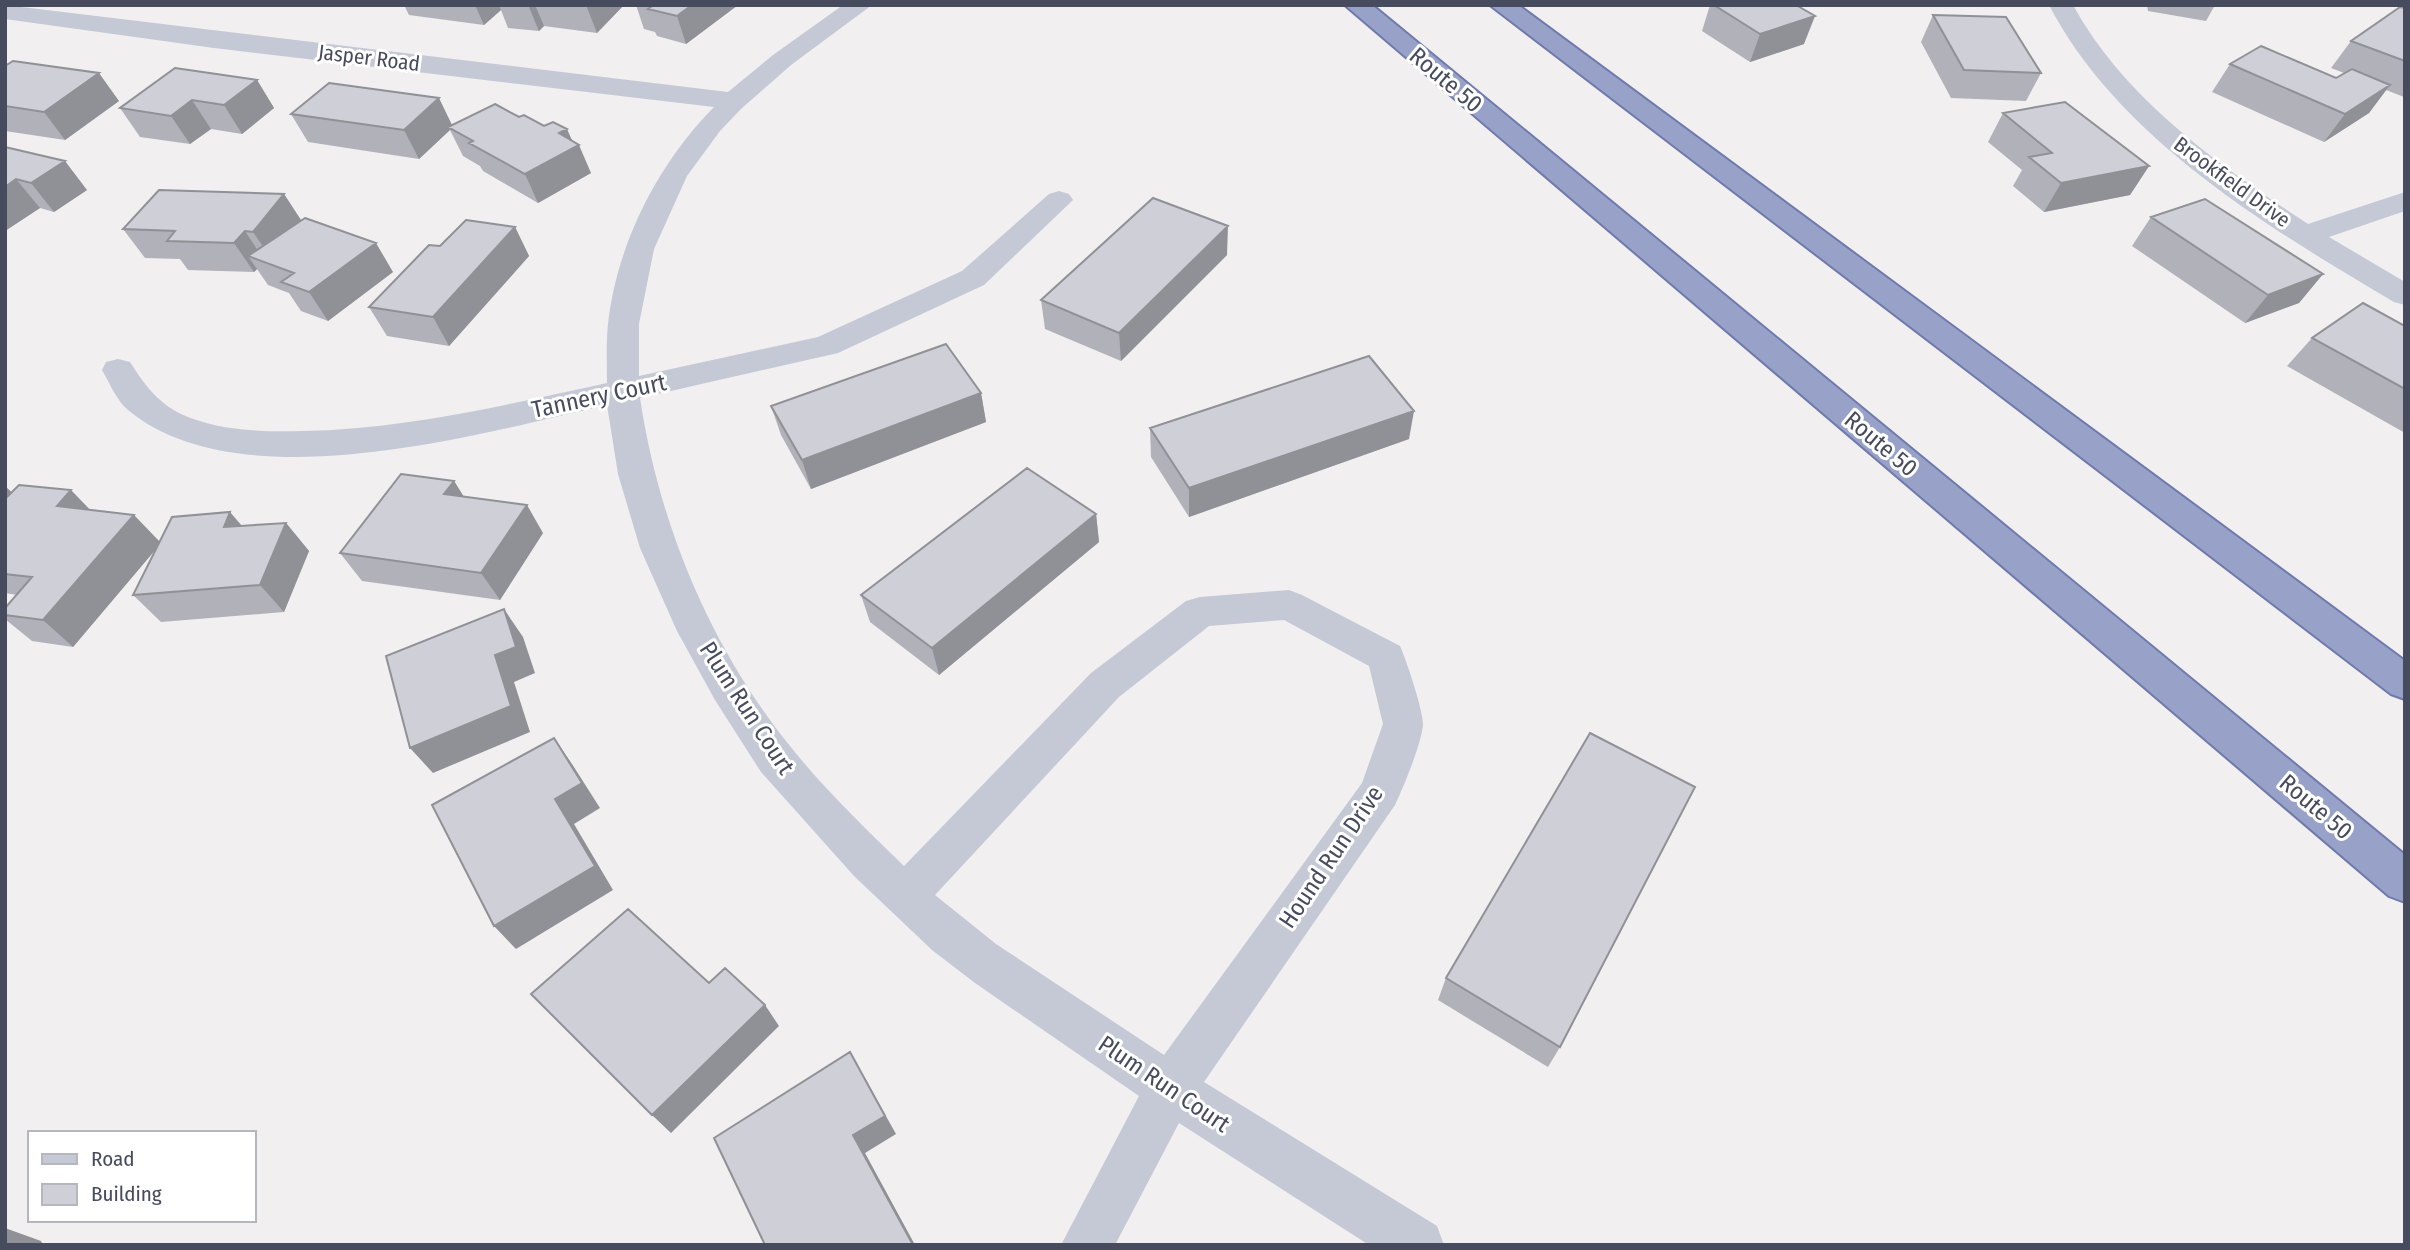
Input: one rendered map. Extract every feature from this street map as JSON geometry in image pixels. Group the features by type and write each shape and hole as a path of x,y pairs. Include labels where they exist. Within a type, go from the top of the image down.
{"highway":[{"name":"Route 50","path":"1357,5 2405,882"},
{"path":"1502,5 2405,683"}],"street":[{"name":"Plum Run Court","path":"860,5 776,64 734,101 698,140 673,175 645,230 633,267 622,330 622,391 633,473 667,571 712,661 774,756 860,854 968,950 1169,1090 1418,1245"},
{"name":"Brookfield Drive","path":"2061,5 2080,38 2111,78 2163,131 2203,165 2305,235 2405,295"},
{"name":"Jasper Road","path":"25,11 214,40 734,101"},
{"name":"Tannery Court","path":"118,370 137,400 169,422 216,438 271,444 353,442 453,428 827,346 973,278 1059,200"},
{"path":"2305,235 2405,201"},
{"name":"Hound Run Drive","path":"906,895 1105,685 1200,612 1289,605 1386,657 1403,724 1380,792 1169,1090 1087,1245"}],"building":[{"path":"649,5 692,5 677,16 648,9 652,6"},
{"path":"1714,5 1796,5 1815,16 1760,34"},
{"path":"2400,7 2405,8 2405,61 2351,41"},
{"path":"1933,15 2006,17 2041,73 1964,70"},
{"path":"2261,46 2336,78 2352,69 2390,85 2345,114 2230,64"},
{"path":"13,61 99,73 44,112 5,106 5,66"},
{"path":"175,68 257,80 224,105 192,100 171,116 120,108"},
{"path":"329,83 439,98 404,130 291,114"},
{"path":"2065,102 2149,166 2061,183 2029,157 2052,153 2003,113"},
{"path":"495,104 544,126 553,122 567,129 559,133 579,145 525,174 469,143 473,141 448,127"},
{"path":"5,147 65,161 31,183 16,179 5,187"},
{"path":"159,190 284,194 253,232 245,231 234,243 167,241 175,231 123,229"},
{"path":"1153,198 1228,226 1119,333 1041,300"},
{"path":"2205,199 2323,274 2268,295 2151,217"},
{"path":"305,218 376,243 309,292 281,282 294,273 248,256"},
{"path":"466,220 515,227 433,317 369,307 429,245 440,246"},
{"path":"2363,303 2405,326 2405,389 2312,338"},
{"path":"946,344 981,393 802,460 771,406"},
{"path":"1369,356 1414,411 1189,488 1150,428"},
{"path":"1027,468 1096,514 932,648 861,595"},
{"path":"401,474 454,481 444,494 527,505 481,573 340,553"},
{"path":"19,485 71,490 57,506 134,515 43,620 5,615 5,608 32,577 5,574 5,499"},
{"path":"230,512 224,527 286,523 260,585 133,595 172,517"},
{"path":"504,609 516,647 495,655 511,706 410,748 386,656"},
{"path":"1590,733 1695,787 1560,1047 1446,978"},
{"path":"554,738 582,783 555,799 595,866 494,926 432,805"},
{"path":"628,909 709,983 725,968 765,1005 652,1115 531,994"},
{"path":"850,1052 885,1116 853,1135 913,1245 765,1245 714,1138"}]}
